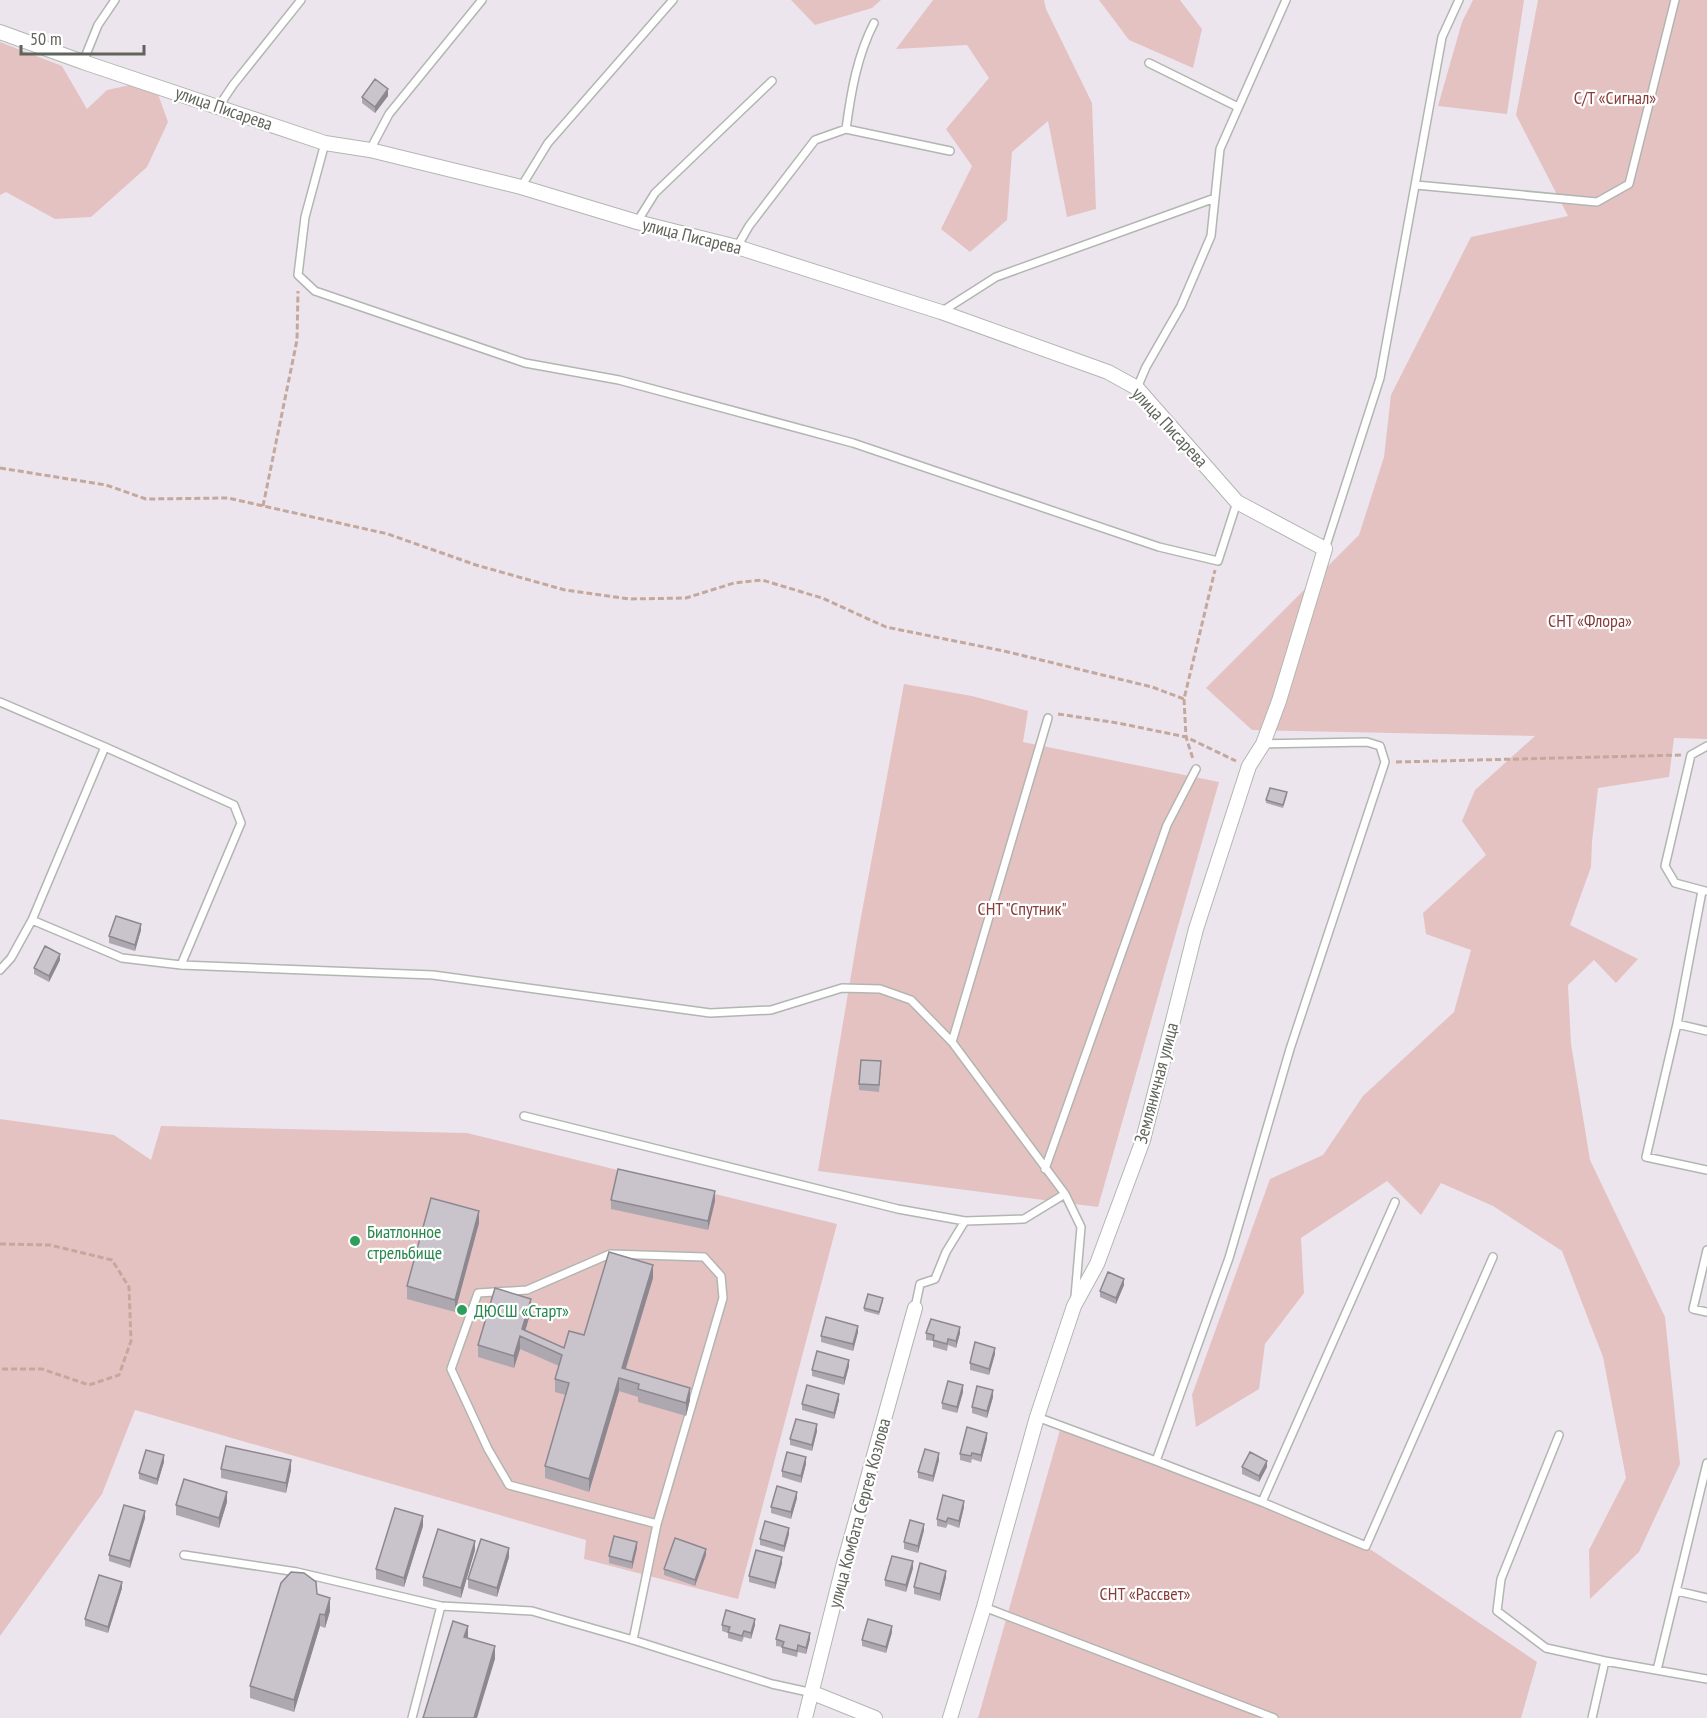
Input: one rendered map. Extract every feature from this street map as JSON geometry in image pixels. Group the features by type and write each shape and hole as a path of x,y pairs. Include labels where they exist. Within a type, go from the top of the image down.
{"street":[{"name":"улица Писарева","path":"0,32 325,143 370,150 521,187 637,222 737,247 941,312 1108,372 1137,388 1237,502 1325,549"},
{"name":"Земляничная улица","path":"950,1718 984,1607 1037,1417 1074,1306 1097,1264 1143,1140 1196,929 1249,766 1263,744 1279,701 1325,549"},
{"name":"улица Комбата Сергея Козлова","path":"805,1718 843,1568 915,1308"},
{"path":"813,1693 875,1718"}],"lane":[{"path":"83,62 98,24 115,0"},
{"path":"219,106 300,0"},
{"path":"370,150 389,114 482,0"},
{"path":"521,187 548,143 673,0"},
{"path":"1137,388 1180,306 1211,236 1220,149 1286,0"},
{"path":"1325,549 1380,378 1442,37 1459,0"},
{"path":"1416,184 1597,202 1629,184 1675,0"},
{"path":"846,129 850,94 863,43 874,23"},
{"path":"1149,63 1238,107"},
{"path":"637,222 655,193 772,81"},
{"path":"737,247 749,226 815,140 846,129 950,151"},
{"path":"325,143 305,217 298,274 315,291 525,363 619,380 853,443 1159,547 1218,561 1237,502"},
{"path":"941,312 996,277 1215,198"},
{"path":"0,702 234,805 241,823 181,965"},
{"path":"952,1042 1048,718"},
{"path":"1156,1461 1229,1258 1290,1049 1385,762 1380,746 1367,742 1263,744"},
{"path":"1707,746 1691,755 1665,866 1675,883 1705,891 1646,1157 1707,1170"},
{"path":"0,970 11,958 32,920 105,747"},
{"path":"1045,1169 1167,825 1196,769"},
{"path":"32,920 122,958 181,965 433,975 710,1013 771,1010 842,988 880,989 911,1000 952,1042 1065,1194 1081,1227 1074,1306"},
{"path":"1677,1024 1707,1031"},
{"path":"524,1116 898,1209 965,1221 1024,1219 1065,1194"},
{"path":"1262,1502 1395,1202"},
{"path":"915,1308 920,1284 935,1279 946,1252 965,1221"},
{"path":"1707,1250 1694,1309 1707,1312"},
{"path":"633,1640 657,1524 723,1298 721,1276 704,1257 610,1254 527,1290 478,1293 452,1369 488,1449 509,1485 657,1524"},
{"path":"1037,1417 1262,1502 1366,1546 1493,1257"},
{"path":"1559,1435 1501,1579 1497,1611 1546,1648 1707,1679"},
{"path":"1657,1670 1707,1464"},
{"path":"184,1555 297,1572 441,1606 532,1611 772,1684 813,1693"},
{"path":"1677,1591 1707,1598"},
{"path":"412,1718 441,1606"},
{"path":"984,1607 1274,1718"},
{"path":"1592,1718 1605,1661"}],"path":[{"path":"263,506 297,340 298,274"},
{"path":"0,468 106,485 146,499 228,498 388,534 476,565 565,590 629,599 686,598 734,583 762,580 822,598 886,627 1004,651 1118,678 1184,699"},
{"path":"1196,769 1186,738 1184,699 1218,561"},
{"path":"1048,718 1052,714 1118,723 1186,738 1249,766"},
{"path":"1385,762 1691,755"},
{"path":"0,1244 50,1245 112,1260 129,1287 131,1341 119,1375 89,1385 42,1370 0,1369"}],"green space":[{"path":"791,0 881,0 872,8 815,25"},
{"path":"933,0 1044,0 1046,9 1092,103 1096,209 1067,217 1048,121 1012,152 1007,220 970,252 941,229 972,166 946,129 989,78 967,45 896,49"},
{"path":"1099,0 1180,0 1202,29 1193,68 1129,40"},
{"path":"1473,0 1524,0 1507,114 1438,106 1462,22"},
{"path":"1538,0 1707,0 1707,739 1674,738 1669,777 1598,788 1591,867 1570,925 1638,959 1616,983 1594,960 1568,985 1571,1044 1590,1160 1665,1317 1680,1464 1639,1552 1590,1599 1589,1550 1626,1478 1603,1357 1562,1251 1493,1206 1441,1183 1421,1215 1387,1181 1301,1238 1304,1293 1265,1344 1259,1389 1196,1427 1192,1395 1270,1179 1323,1155 1363,1096 1454,1012 1471,950 1426,934 1423,913 1486,855 1462,821 1475,790 1535,736 1252,730 1206,688 1359,535 1384,457 1391,395 1471,237 1568,216 1516,115"},
{"path":"0,42 62,66 87,109 107,90 153,80 168,122 147,167 91,217 55,219 6,192 0,195"},
{"name":"СНТ \"Спутник\"","path":"904,684 972,696 1028,711 1023,742 1219,782 1098,1207 818,1171 859,928"},
{"name":"ДЮСШ «Старт»","path":"0,1119 114,1135 151,1160 161,1126 467,1133 837,1224 738,1599 584,1559 586,1540 135,1410 102,1494 0,1636"},
{"name":"СНТ «Рассвет»","path":"1062,1423 1367,1547 1537,1662 1521,1718 978,1718"}],"building":[{"path":"375,79 388,89 375,107 362,97"},
{"path":"1270,788 1287,792 1283,805 1266,800"},
{"path":"116,916 141,924 135,945 109,936"},
{"path":"45,946 60,954 49,976 34,968"},
{"path":"861,1060 881,1061 879,1085 859,1084"},
{"path":"618,1169 715,1191 708,1221 611,1200"},
{"path":"431,1198 479,1211 455,1300 407,1286"},
{"path":"609,1252 653,1265 622,1368 690,1388 686,1403 638,1389 639,1384 619,1378 589,1479 545,1466 569,1383 555,1379 562,1355 520,1336 514,1356 478,1345 495,1288 531,1299 522,1329 564,1348 569,1331 584,1335"},
{"path":"1108,1272 1124,1279 1116,1298 1100,1291"},
{"path":"868,1294 883,1298 879,1312 864,1308"},
{"path":"826,1317 858,1326 853,1344 821,1336"},
{"path":"931,1319 960,1327 956,1341 948,1339 947,1344 933,1340 934,1335 926,1333"},
{"path":"975,1342 995,1348 989,1369 970,1363"},
{"path":"817,1351 849,1360 844,1378 812,1370"},
{"path":"948,1381 963,1385 957,1407 942,1403"},
{"path":"807,1385 839,1394 834,1413 802,1404"},
{"path":"977,1386 993,1390 987,1411 972,1407"},
{"path":"796,1419 817,1424 812,1445 790,1439"},
{"path":"967,1427 987,1433 981,1455 960,1454"},
{"path":"226,1446 291,1460 286,1483 221,1469"},
{"path":"925,1449 939,1453 933,1476 918,1472"},
{"path":"146,1450 164,1455 157,1479 139,1473"},
{"path":"787,1452 806,1457 801,1476 782,1471"},
{"path":"1250,1452 1267,1461 1259,1476 1242,1467"},
{"path":"184,1479 227,1492 219,1518 176,1505"},
{"path":"777,1486 797,1492 791,1512 771,1507"},
{"path":"943,1495 964,1501 959,1521 948,1518 946,1522 937,1519"},
{"path":"124,1505 145,1511 130,1561 109,1555"},
{"path":"395,1508 423,1516 404,1578 376,1569"},
{"path":"910,1520 924,1524 918,1546 904,1542"},
{"path":"765,1521 789,1528 784,1546 760,1539"},
{"path":"438,1529 475,1541 461,1588 423,1577"},
{"path":"614,1536 637,1542 632,1562 609,1556"},
{"path":"675,1538 706,1549 695,1580 664,1569"},
{"path":"481,1539 509,1548 497,1588 468,1579"},
{"path":"756,1550 782,1557 775,1583 749,1576"},
{"path":"892,1556 913,1561 906,1585 885,1580"},
{"path":"920,1563 946,1571 940,1594 914,1587"},
{"path":"291,1572 304,1573 316,1582 317,1594 330,1598 325,1615 320,1614 294,1700 250,1686 281,1583"},
{"path":"99,1575 122,1582 108,1627 85,1619"},
{"path":"726,1610 755,1619 751,1633 744,1631 742,1636 728,1632 730,1627 722,1625"},
{"path":"868,1619 892,1626 886,1647 862,1640"},
{"path":"453,1621 468,1626 464,1637 495,1646 474,1718 423,1718"},
{"path":"780,1625 810,1633 806,1648 798,1645 797,1651 782,1647 784,1642 776,1639"}],"place":[{"name":"Биатлонное стрельбище","path":"355,1241"},
{"name":"ДЮСШ «Старт»","path":"462,1310"}],"park label":[{"name":"С/Т «Сигнал»","path":"1615,97"},
{"name":"СНТ «Флора»","path":"1590,620"}]}
